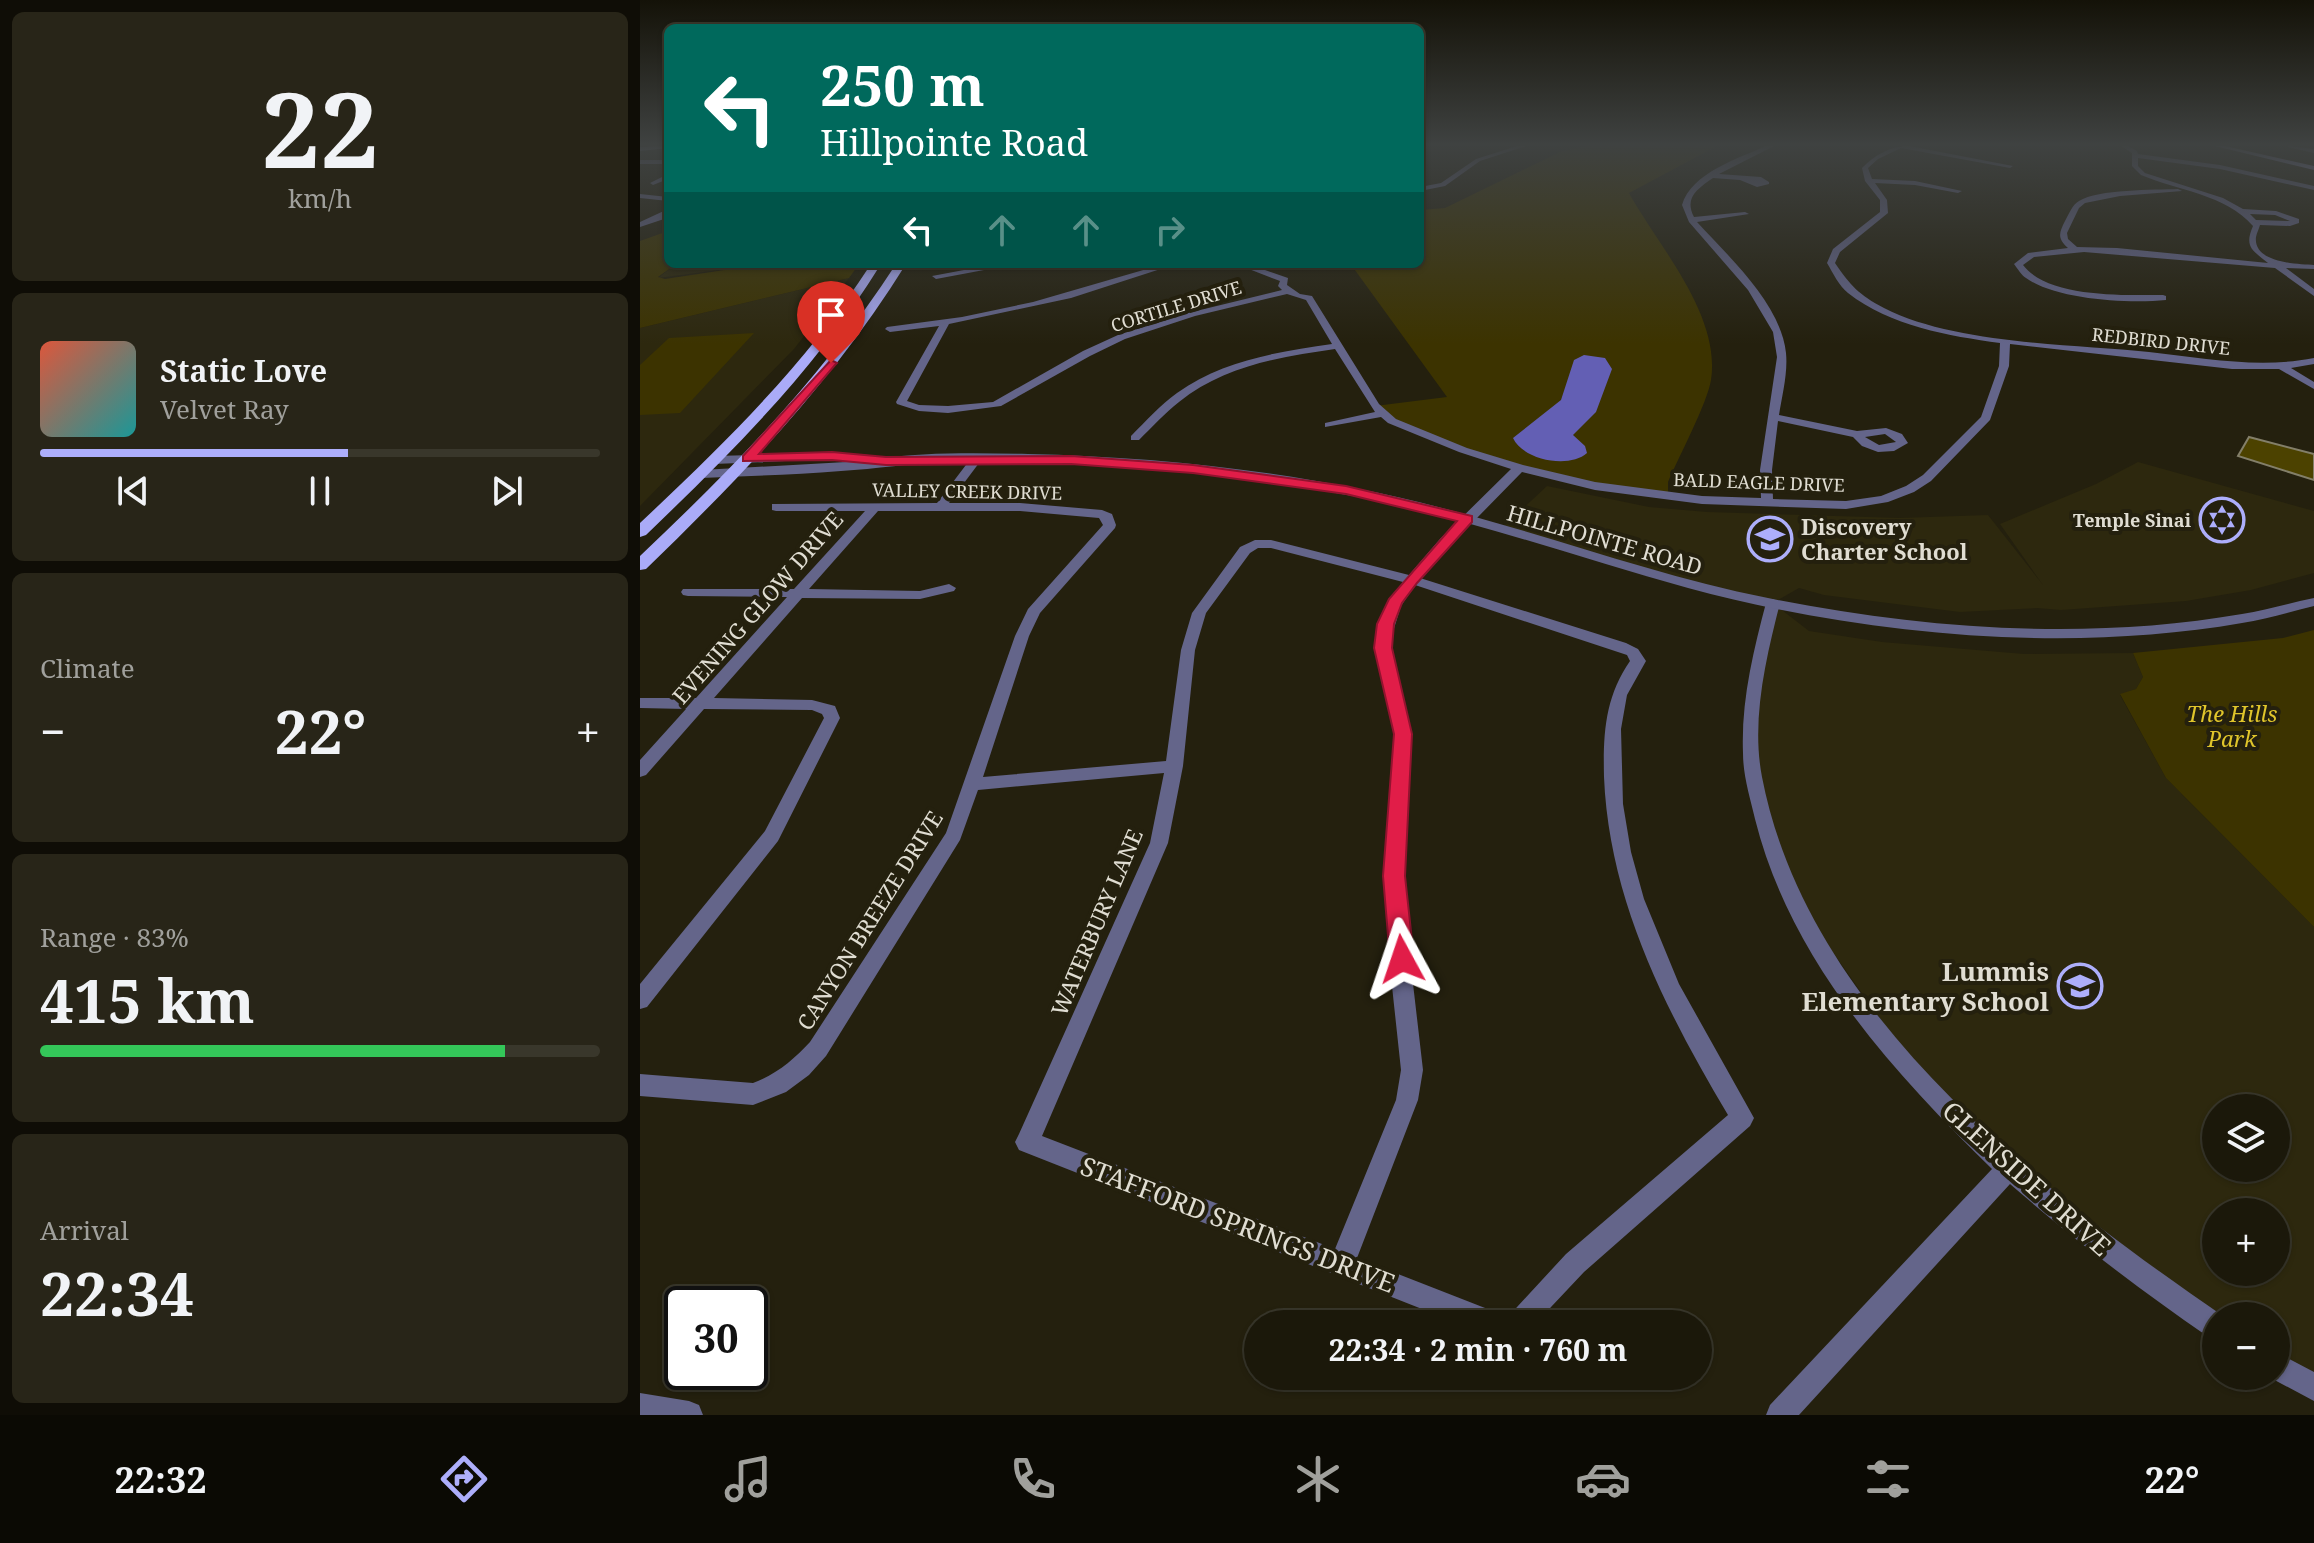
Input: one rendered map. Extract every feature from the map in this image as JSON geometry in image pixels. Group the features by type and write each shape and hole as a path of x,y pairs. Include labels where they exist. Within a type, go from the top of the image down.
{"main road":[{"path":"640,532 701,474 822,343 873,268"},
{"path":"640,565 748,459 831,363 879,301 899,268"}],"street":[{"path":"1688,212 1752,289 1778,332 1782,357 1766,470 1767,504"},
{"name":"REDBIRD DRIVE","path":"1884,212 1836,251 1831,263 1835,276 1846,289 1869,304 1899,317 2005,342 2231,365 2280,366 2314,361"},
{"path":"2073,212 2063,233 2064,240 2077,251"},
{"path":"2244,212 2257,226 2252,238 2255,249 2314,293"},
{"path":"2254,222 2290,224 2296,221 2276,213 2260,212"},
{"path":"1692,220 1745,214"},
{"path":"640,225 664,216"},
{"path":"2163,298 2068,291 2041,283 2019,268 2020,259 2033,254 2131,251 2314,267"},
{"path":"936,276 987,268"},
{"path":"890,329 945,323 1071,296 1159,268"},
{"path":"1251,268 1285,280 1282,286 1287,291 1309,298 1380,414 1329,425"},
{"name":"CORTILE DRIVE","path":"945,323 901,402 905,406 994,405 1070,361 1131,334 1287,291"},
{"name":"BALD EAGLE DRIVE","path":"1380,414 1422,434 1519,468 1595,486 1668,497 1767,504 1846,505 1884,499 1918,484 1986,418 2004,366 2005,342"},
{"path":"1135,438 1179,396 1216,374 1266,358 1336,346"},
{"path":"2280,366 2314,386"},
{"path":"1773,417 1857,434"},
{"name":"HILLPOINTE ROAD","path":"714,460 857,456 886,461"},
{"path":"941,506 976,459"},
{"name":"HILLPOINTE ROAD","path":"701,474 847,467 886,461 976,459 1071,460 1193,469 1346,490 1466,519 1699,587 1773,603 1890,621 2037,632 2186,624 2273,612 2314,602"},
{"path":"1342,1264 1407,1100 1412,1070 1394,876 1403,734 1383,648 1385,624 1394,602 1412,580 1466,519 1519,468"},
{"name":"VALLEY CREEK DRIVE","path":"776,507 1020,507 1108,517"},
{"name":"EVENING GLOW DRIVE","path":"640,771 875,507"},
{"name":"CANYON BREEZE DRIVE","path":"640,1085 753,1094 778,1084 801,1068 818,1049 954,835 1033,612 1110,525 1108,517"},
{"name":"WATERBURY LANE","path":"1027,1142 1159,843 1174,766 1188,650 1199,613 1245,550 1255,544 1271,544 1412,580"},
{"path":"1412,580 1633,652 1638,661 1620,690 1613,736 1612,778 1618,835 1630,888 1654,957 1691,1034 1742,1118 1575,1263 1530,1310"},
{"path":"688,592 920,595 949,588"},
{"name":"GLENSIDE DRIVE","path":"1773,603 1754,694 1750,736 1753,777 1765,829 1787,887 1822,951 1869,1020 1933,1094 2008,1169 2133,1271 2202,1318"},
{"path":"640,703 812,705 829,710 832,718 772,836 640,1000"},
{"path":"972,784 1174,766"},
{"name":"STAFFORD SPRINGS DRIVE","path":"1027,1142 1459,1310"},
{"path":"1780,1415 2008,1169"},
{"path":"2290,1374 2314,1387"},
{"path":"640,1407 689,1415"}],"shaded area":[{"path":"671,268 734,268 658,278"},
{"path":"849,278 794,349 640,506 640,328"},
{"path":"1584,355 1605,358 1612,369 1596,412 1573,435 1585,446 1587,453 1579,458 1558,461 1526,452 1513,438 1561,400 1574,360"},
{"path":"2138,462 2314,511 2314,573 2251,590 2186,601 2061,610 2037,608 1960,612 1824,595 1799,588 1773,603 1500,530 1547,486 1649,507 1707,512 1900,518 1988,515 2043,585 2000,524 2096,484"},
{"name":"Lummis Elementary School","path":"1773,603 1809,631 1882,642 2024,654 2133,653 2143,677 2136,689 2120,695 2166,778 2314,927 2314,1387 2290,1374 2290,1302 2202,1302 2202,1315 1933,1094 1787,887 1750,736"}],"green space":[{"path":"1424,212 1641,212 1685,282 1707,331 1712,356 1711,380 1699,416 1668,482 1668,497 1519,468 1392,421 1375,406 1447,397 1353,268 1424,268"},
{"path":"664,232 664,268 670,268 658,277 665,279 738,268 856,268 849,278 640,328 640,241"},
{"path":"754,333 680,413 640,415 640,365 669,338"},
{"name":"The Hills Park","path":"2314,630 2314,927 2166,778 2120,694 2136,689 2143,677 2133,653 2283,638"}],"building":[{"path":"2249,437 2314,454 2314,480 2238,456"}],"place":[{"name":"Temple Sinai","path":"2222,520"},
{"name":"Discovery Charter School","path":"1770,539"},
{"name":"Lummis Elementary School","path":"2080,986"}],"route":[{"path":"831,363 748,459 857,456 886,461 1071,460 1193,469 1346,490 1466,519 1394,602 1385,624 1383,648 1403,734 1394,876 1402,959"}]}
